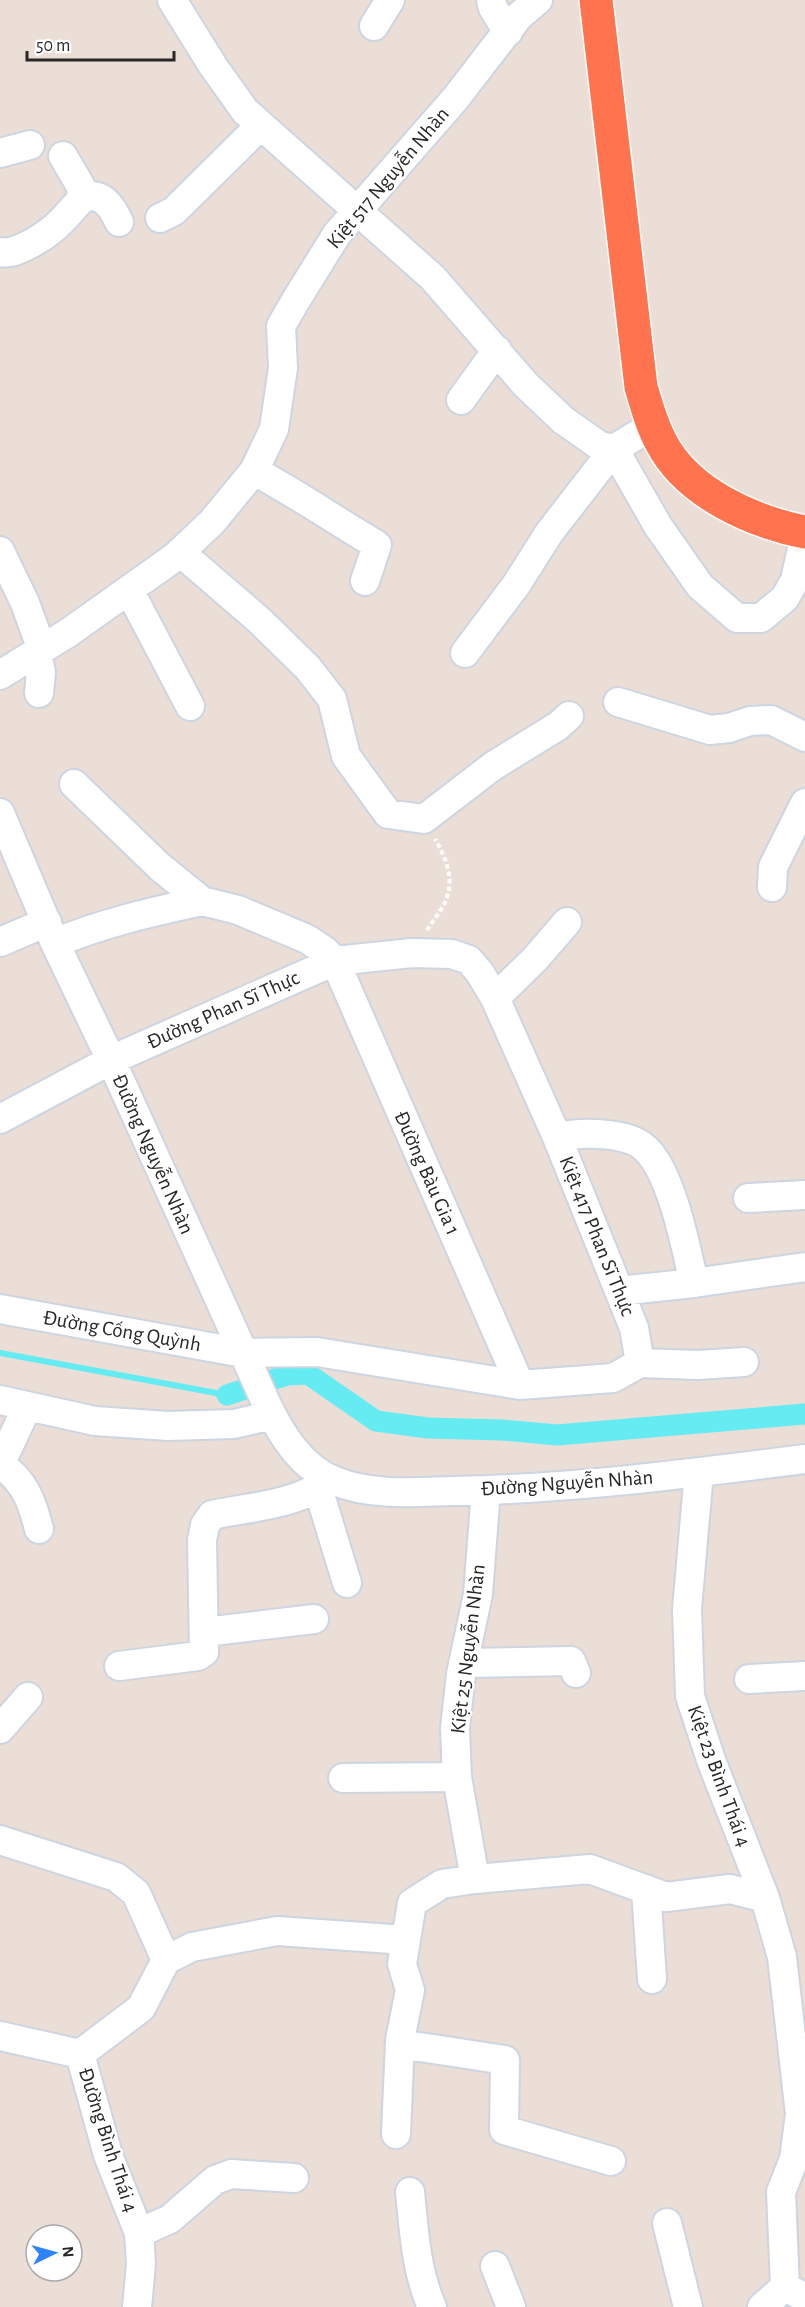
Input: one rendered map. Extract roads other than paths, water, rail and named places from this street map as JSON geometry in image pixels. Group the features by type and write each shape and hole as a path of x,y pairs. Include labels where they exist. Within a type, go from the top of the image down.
{"highway":[{"path":"596,0 642,387 653,425 663,446 680,470 705,493 756,516 805,533"},
{"path":"756,516 805,517"}],"street":[{"path":"172,0 213,66 245,111 433,278 526,385 563,420 600,446 614,449 658,526 700,586 737,618 761,618 785,598 795,579 805,533"},
{"path":"374,27 390,0"},
{"path":"491,0 493,8 508,32"},
{"name":"Kiệt 517 Nguyễn Nhàn","path":"0,675 39,652 178,554 212,522 254,471 274,429 283,368 281,326 338,234 436,121 519,16 538,0"},
{"path":"160,218 174,211 261,125"},
{"path":"0,153 30,145"},
{"path":"63,156 78,180 83,197"},
{"path":"0,252 10,252 46,236 56,229 83,197 98,196 104,199 119,222"},
{"path":"461,400 497,350"},
{"path":"465,653 516,585 549,533 614,449 653,425"},
{"path":"254,471 292,491 330,518 377,545 365,581"},
{"path":"0,551 25,603 39,652 39,693"},
{"path":"178,554 260,621 308,668 332,699 346,756 388,814 424,819 493,766 558,726 569,716"},
{"path":"129,590 190,706"},
{"path":"618,702 710,730 729,728 760,719 771,720 805,737"},
{"path":"75,784 160,867 202,902"},
{"path":"772,886 773,867 805,803"},
{"name":"Đường Nguyễn Nhàn","path":"0,813 51,932 269,1410 295,1452 320,1473 324,1484 403,1492 522,1490 805,1459"},
{"path":"0,942 92,927 134,915 202,902 238,910 307,939 335,961"},
{"path":"495,998 567,922"},
{"name":"Kiệt 417 Phan Sĩ Thực","path":"335,961 412,953 452,954 469,960 480,973 495,998 557,1137 601,1251 634,1328 640,1363"},
{"name":"Đường Phan Sĩ Thực","path":"0,1119 111,1060 335,961"},
{"name":"Đường Bàu Gia 1","path":"335,961 520,1385"},
{"path":"557,1137 577,1133 607,1135 635,1142 646,1149 658,1165 675,1204 694,1283"},
{"path":"748,1198 805,1195"},
{"path":"619,1291 805,1267"},
{"name":"Đường Cống Quỳnh","path":"0,1309 246,1360 317,1352 520,1385"},
{"path":"520,1385 613,1377 640,1363 698,1365 744,1362"},
{"path":"0,1400 95,1421 168,1426 234,1424 269,1410"},
{"path":"27,1407 0,1464 13,1472 32,1500 39,1529"},
{"name":"Kiệt 23 Bình Thái 4","path":"699,1472 687,1609 690,1696 711,1760 765,1898 782,1957 800,2114 794,2159 797,2170 781,2193 795,2285"},
{"path":"119,1666 198,1656 205,1642 202,1540 205,1525 212,1515 297,1499 324,1484 347,1583"},
{"name":"Kiệt 25 Nguyễn Nhàn","path":"475,1879 457,1777 455,1728 463,1663 478,1594 486,1490"},
{"path":"205,1642 314,1619"},
{"path":"463,1663 570,1661 576,1672"},
{"path":"749,1678 805,1676"},
{"path":"0,1729 28,1697"},
{"path":"343,1778 457,1777"},
{"path":"0,1840 116,1877 136,1893 151,1922 166,1960 192,1947 277,1931 406,1940"},
{"path":"396,2134 400,2044 410,1990 402,1964 412,1903 442,1884 590,1869 666,1897 730,1889 765,1898"},
{"path":"646,1889 652,1979"},
{"name":"Đường Bình Thái 4","path":"0,2036 80,2054 141,2008 166,1960"},
{"path":"400,2044 505,2060 504,2130 611,2161"},
{"name":"Đường Bình Thái 4","path":"80,2054 108,2155 139,2233 170,2219 214,2180 231,2174 294,2178"},
{"path":"410,2192 414,2239 426,2294 432,2307"},
{"path":"667,2223 688,2307"},
{"path":"137,2307 141,2264 139,2233"},
{"path":"495,2266 511,2307"},
{"path":"762,2307 795,2285"}],"waterway":[{"path":"0,1353 227,1395"},
{"path":"227,1395 287,1375 308,1374 376,1421 428,1428 502,1430 557,1435 805,1414"}]}
